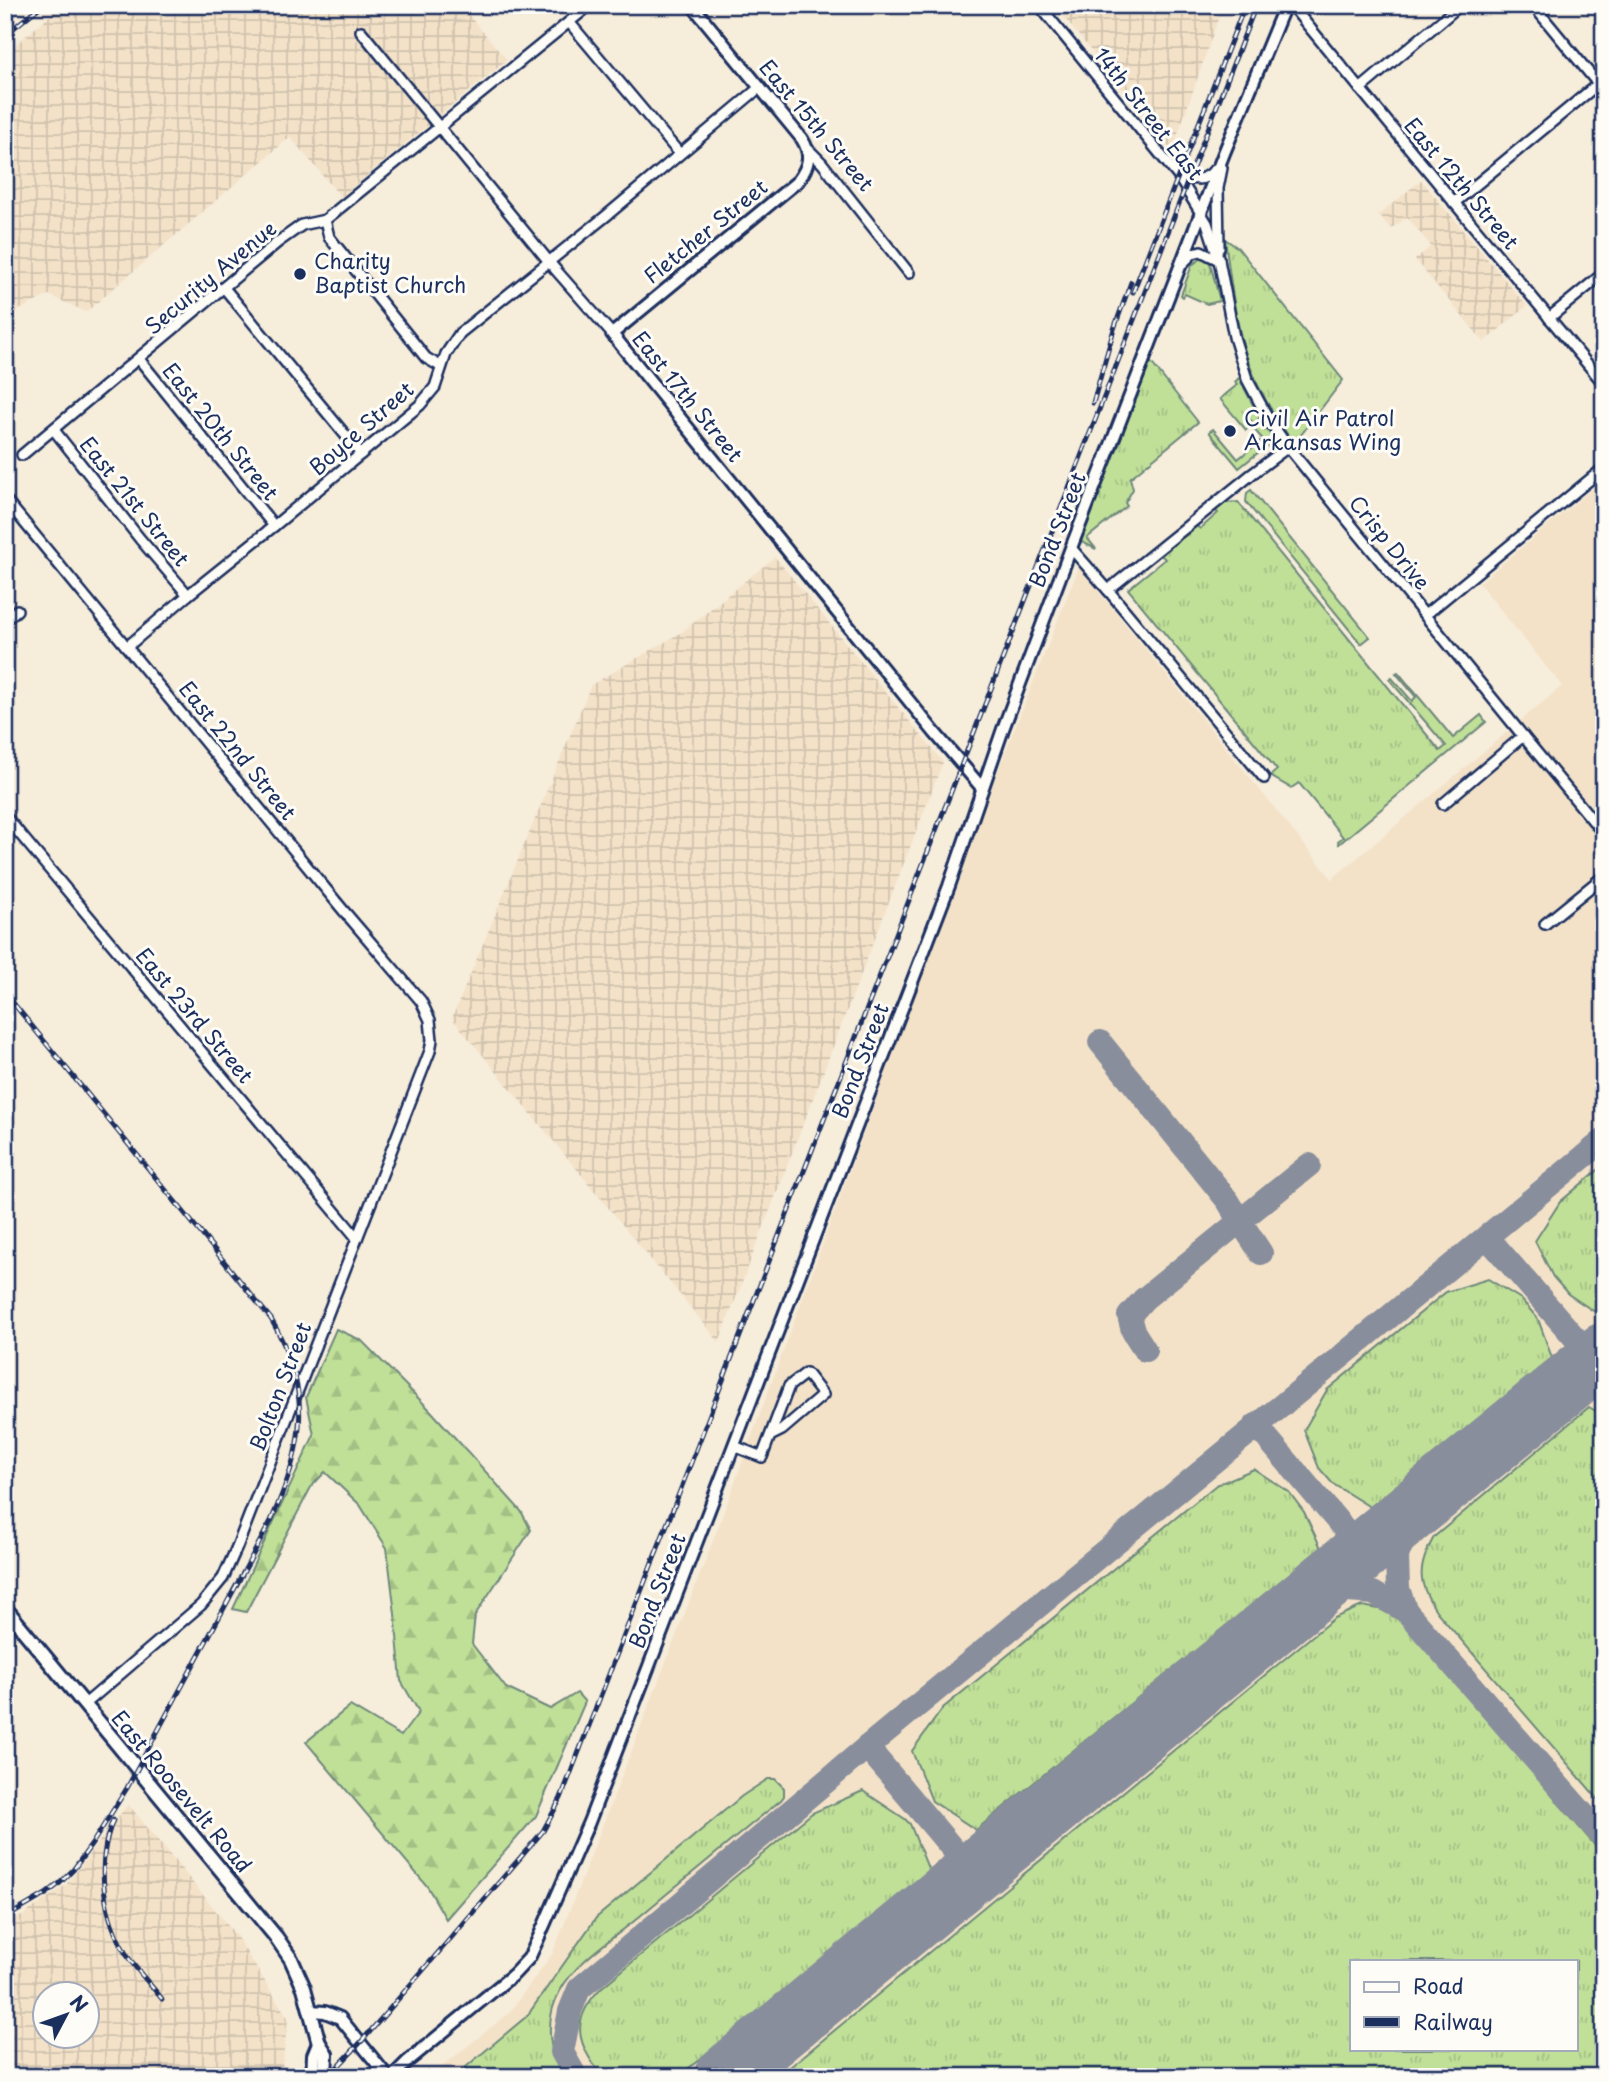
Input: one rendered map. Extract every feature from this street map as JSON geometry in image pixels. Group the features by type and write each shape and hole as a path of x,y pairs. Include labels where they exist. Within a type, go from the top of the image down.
{"main road":[{"name":"East Roosevelt Road","path":"5,1608 276,1937 291,1959 304,1988 319,2043 326,2054 325,2077"},
{"name":"East Roosevelt Road","path":"313,2077 314,2055 319,2043"}],"street":[{"name":"Security Avenue","path":"22,455 278,243 302,225 325,220 590,5"},
{"name":"East 15th Street","path":"692,5 909,273"},
{"name":"14th Street East","path":"1039,5 1167,161 1202,213"},
{"name":"Bond Street","path":"390,2077 514,1974 529,1958 565,1881 950,886 982,788 1071,548 1224,153 1285,5"},
{"name":"East 12th Street","path":"1291,5 1604,384"},
{"path":"1360,89 1460,5"},
{"path":"1454,203 1601,88 1533,5"},
{"path":"569,22 678,153"},
{"name":"East 17th Street","path":"361,30 439,128 612,334 934,733 982,788"},
{"name":"Boyce Street","path":"128,646 425,399 435,387 440,366 460,333 759,88"},
{"name":"Fletcher Street","path":"612,334 798,181 808,165 808,150"},
{"path":"1167,161 1184,176 1195,180 1203,179 1213,172 1224,153"},
{"name":"Crisp Drive","path":"1219,260 1218,188 1224,153"},
{"name":"Crisp Drive","path":"1202,213 1219,260 1234,337 1247,379 1269,420 1288,447 1604,834"},
{"path":"325,220 329,237 426,358 440,366"},
{"path":"1181,265 1193,253 1200,251 1219,260"},
{"path":"1549,318 1604,273"},
{"path":"225,289 360,454"},
{"name":"East 20th Street","path":"139,359 274,526"},
{"name":"East 21st Street","path":"54,430 188,594"},
{"path":"1108,590 1288,447"},
{"path":"1425,615 1604,468"},
{"name":"East 22nd Street","path":"5,499 421,1001 432,1030"},
{"path":"1071,548 1264,778"},
{"path":"5,620 17,610"},
{"path":"1443,804 1523,736"},
{"name":"East 23rd Street","path":"5,816 357,1238"},
{"path":"1545,924 1604,876"},
{"name":"Bolton Street","path":"84,1705 201,1605 223,1578 430,1051 432,1030"},
{"path":"734,1446 762,1457 789,1386 806,1373 823,1395 782,1430 770,1436"},
{"path":"311,2011 325,2012 340,2018 390,2077"}],"shaded area":[{"path":"63,5 460,5 507,60 341,197 290,137 86,312 49,295 5,317 5,53"},
{"path":"1054,5 1223,5 1172,151"},
{"path":"1421,180 1527,306 1484,342 1415,260 1431,246 1407,217 1391,229 1379,215"},
{"path":"1604,479 1604,2077 429,2077 509,2013 553,1953 718,1528 987,798 1079,567 1332,879 1562,686 1479,583"},
{"path":"775,557 943,762 719,1342 452,1018 591,685 682,632"},
{"path":"128,1804 235,1934 288,2018 281,2077 105,2077 11,2066 5,2057 5,1923 22,1916 66,1885"}],"green space":[{"path":"1225,239 1238,248 1343,380 1297,440 1292,441 1271,410 1248,360 1235,309"},
{"path":"1202,258 1210,263 1220,301 1207,304 1185,294 1183,297 1181,295 1192,265"},
{"path":"1150,361 1198,422 1130,478 1133,489 1125,503 1127,506 1087,538 1096,549 1080,541"},
{"path":"1239,378 1260,418 1253,423 1246,418 1251,425 1246,430 1220,399 1237,385 1235,382"},
{"path":"1261,421 1276,444 1271,449 1253,428"},
{"path":"1213,429 1238,459 1260,441 1265,447 1239,468 1209,432"},
{"path":"1251,490 1370,637 1361,644 1246,502 1247,493"},
{"path":"1238,502 1440,751 1446,746 1389,679 1391,677 1412,701 1416,697 1396,673 1398,672 1453,738 1481,715 1486,722 1339,844 1338,841 1343,837 1299,783 1291,788 1270,776 1277,770 1128,589 1165,559 1161,555 1197,526 1200,529 1218,513 1215,510 1224,503"},
{"path":"1604,1165 1604,1314 1601,1316 1568,1294 1553,1277 1535,1241 1560,1202"},
{"path":"1488,1279 1521,1299 1538,1319 1552,1358 1370,1507 1333,1484 1319,1468 1304,1430 1327,1390 1446,1292"},
{"path":"336,1329 361,1340 431,1411 521,1511 531,1530 475,1615 472,1644 506,1688 550,1709 577,1693 585,1702 536,1816 446,1919 427,1886 306,1742 350,1706 401,1736 419,1712 401,1681 387,1548 360,1505 325,1472 311,1487 246,1612 233,1609 314,1435 306,1397"},
{"path":"1589,1407 1604,1416 1604,1806 1437,1612 1430,1602 1422,1575 1424,1558 1434,1537"},
{"path":"1254,1469 1289,1492 1304,1512 1321,1548 976,1830 932,1801 912,1751 943,1708 1216,1485"},
{"path":"1362,1606 1384,1610 1405,1624 1604,1856 1604,2077 778,2077 1334,1618"},
{"path":"768,1779 775,1779 784,1788 781,1800 593,1954 566,1981 555,2001 550,2023 551,2046 564,2077 454,2077 527,2016 596,1918 742,1796"},
{"path":"863,1791 910,1824 929,1871 678,2077 603,2077 587,2054 580,2033 584,2011 601,1988 812,1813"}],"taxiway":[{"path":"1100,1042 1228,1201 1240,1221 1144,1299 1129,1316 1133,1331 1145,1350"},
{"path":"576,2077 562,2052 570,2011 579,1989 867,1747 1604,1140"},
{"path":"1261,1253 1240,1221 1309,1165"},
{"path":"1487,1237 1604,1371"},
{"path":"1256,1425 1363,1551"},
{"path":"1406,1611 1398,1589 1397,1556 1416,1508"},
{"path":"1303,1601 1348,1591 1373,1593 1406,1611 1604,1838"},
{"path":"867,1747 973,1873"}],"runway":[{"path":"724,2077 1604,1353"}],"railway":[{"path":"5,35 42,5"},
{"path":"1133,292 1245,5"},
{"path":"328,2077 543,1831 561,1798 1256,5"},
{"path":"1093,403 1114,329 1131,282"},
{"path":"5,993 271,1319 294,1372 300,1420 291,1468 271,1521 127,1788 73,1870 46,1894 5,1918"},
{"path":"113,1820 104,1854 104,1890 108,1908 119,1942 162,1999"}],"place":[{"name":"Charity Baptist Church","path":"300,274"},
{"name":"Civil Air Patrol Arkansas Wing","path":"1230,431"}]}
